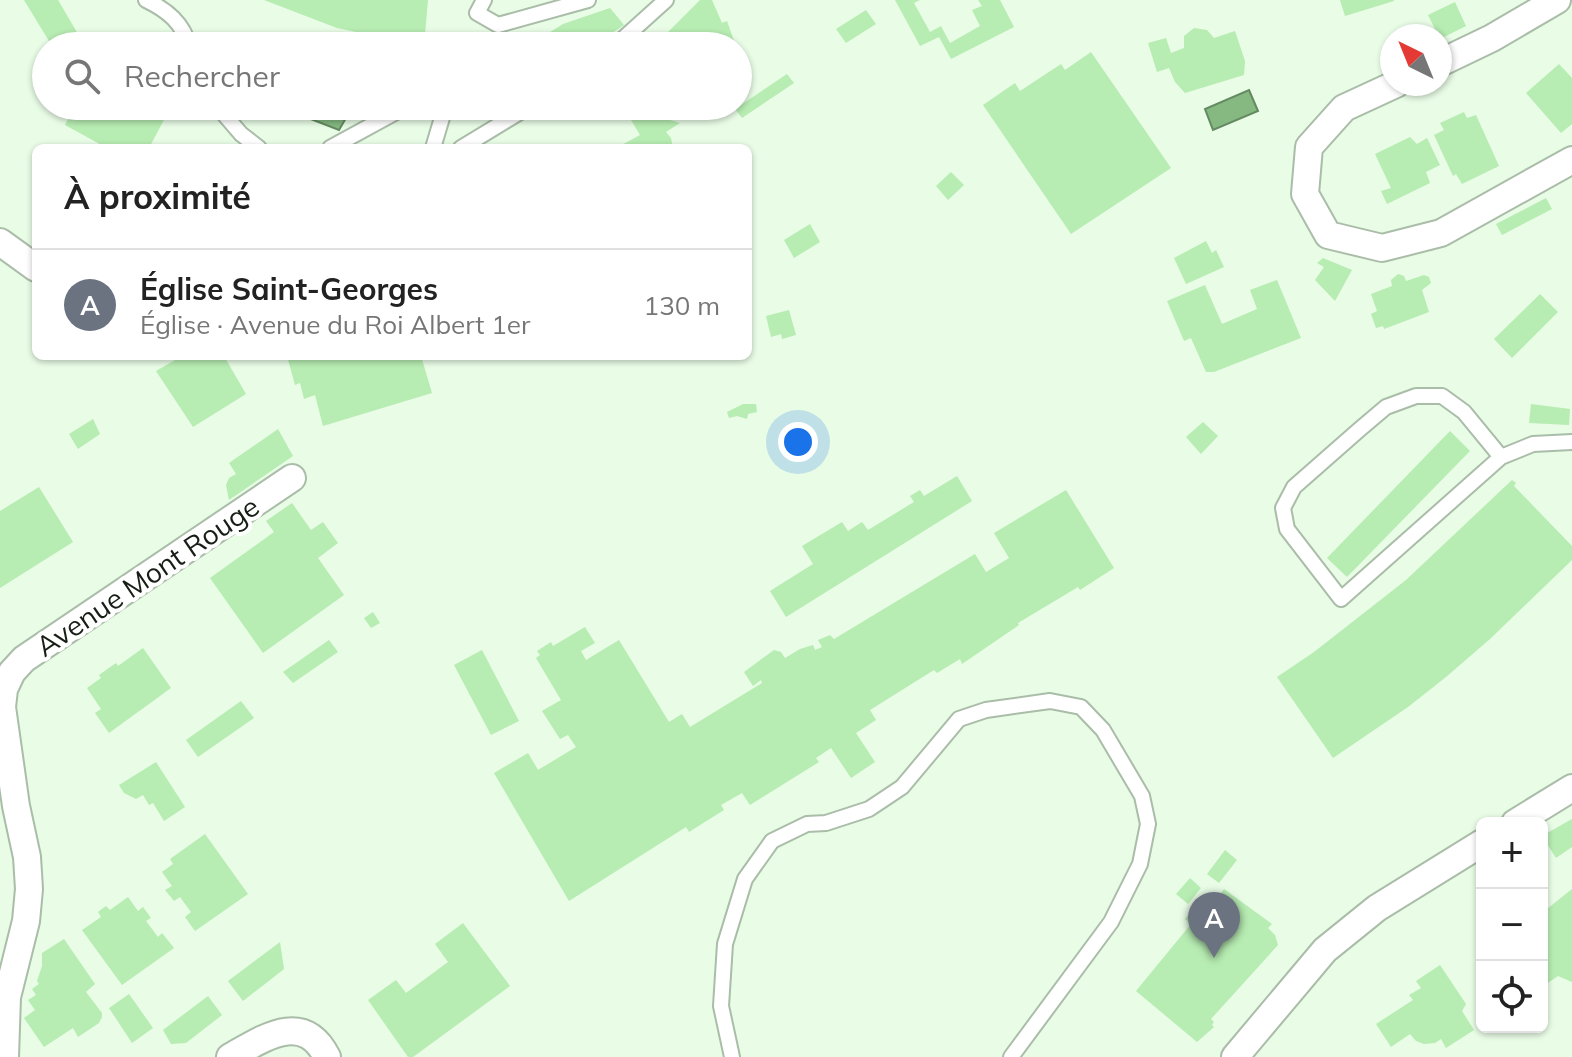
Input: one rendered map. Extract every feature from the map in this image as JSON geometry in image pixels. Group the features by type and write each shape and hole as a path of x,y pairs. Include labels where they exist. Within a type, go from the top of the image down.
{"street":[{"path":"1452,57 1557,0"},
{"path":"1380,91 1344,108 1309,147 1305,194 1328,235 1382,248 1441,233 1572,160"},
{"path":"0,242 32,265"},
{"name":"Avenue Mont Rouge","path":"5,1057 7,997 26,921 29,889 27,857 16,806 2,707 4,689 12,672 24,659 292,478"},
{"path":"1525,817 1572,788"},
{"path":"1235,1057 1325,950 1377,908 1476,847"},
{"path":"230,1057 273,1034 290,1030 305,1032 322,1047 327,1057"}],"lane":[{"path":"146,0 163,8 183,32"},
{"path":"484,0 477,13 498,25 588,0"},
{"path":"631,32 666,0"},
{"path":"229,120 254,144"},
{"path":"337,144 381,120"},
{"path":"434,144 441,120"},
{"path":"468,144 507,120"},
{"path":"1501,457 1464,412 1442,396 1416,396 1386,407 1294,487 1283,508 1287,529 1341,599 1501,457 1533,444 1572,442"},
{"path":"732,1057 721,1006 725,944 745,879 772,841 807,824 826,823 869,809 902,787 959,719 986,710 1050,701 1081,707 1103,730 1142,796 1148,824 1140,864 1111,922 1011,1057"}],"shaded area":[{"path":"1249,90 1258,111 1213,130 1205,109"},
{"path":"313,120 345,120 339,130"}],"building":[{"path":"24,0 58,0 77,32 43,32"},
{"path":"264,0 428,0 425,32 356,32 337,28"},
{"path":"700,0 712,0 722,23 727,21 731,32 668,32"},
{"path":"895,0 920,0 914,3 930,32 941,26 950,43 980,26 972,10 982,6 978,0 1000,0 1014,27 951,59 939,37 920,46"},
{"path":"1340,0 1394,0 1394,1 1345,16"},
{"path":"1455,2 1466,26 1452,33 1452,24 1432,24 1428,15"},
{"path":"610,8 624,25 614,32 550,32 563,24"},
{"path":"866,10 876,24 846,43 836,29"},
{"path":"1194,28 1207,30 1214,38 1235,31 1245,61 1244,75 1185,93 1175,82 1169,68 1157,72 1148,43 1166,38 1171,53 1184,48 1184,36"},
{"path":"1091,52 1171,168 1071,234 983,105 1015,83 1020,91 1061,64 1065,70"},
{"path":"1559,64 1572,78 1572,124 1561,133 1526,93"},
{"path":"787,74 794,83 752,111 752,98"},
{"path":"1464,112 1467,118 1476,115 1499,166 1462,184 1456,174 1453,176 1434,135 1444,130 1440,123"},
{"path":"68,120 164,120 151,144 100,144 65,125"},
{"path":"631,120 680,123 666,132 672,144 623,144 640,135"},
{"path":"1410,137 1417,144 1427,138 1440,165 1426,172 1430,183 1387,204 1381,191 1391,188 1375,154"},
{"path":"951,172 964,185 948,200 936,186"},
{"path":"1546,198 1552,209 1502,235 1496,224"},
{"path":"810,224 820,242 794,258 784,240"},
{"path":"1206,241 1212,253 1216,250 1224,267 1186,284 1174,258"},
{"path":"1323,258 1352,270 1335,301 1315,280 1324,267 1317,263"},
{"path":"1398,274 1404,276 1406,281 1424,275 1429,277 1431,283 1422,290 1429,312 1384,329 1383,326 1376,328 1371,314 1377,311 1371,294 1392,286 1391,280"},
{"path":"1277,280 1301,338 1214,372 1206,372 1191,338 1184,341 1167,301 1205,285 1222,324 1257,309 1250,290"},
{"path":"1540,294 1558,312 1512,358 1494,339"},
{"path":"789,310 796,335 782,339 781,334 771,337 766,316"},
{"path":"175,360 226,360 246,394 193,427 156,371"},
{"path":"288,360 422,360 432,393 323,426 315,395 304,399 300,383 295,385"},
{"path":"743,404 756,404 757,412 748,414 747,419 737,416 729,418 727,412"},
{"path":"1531,404 1570,409 1569,425 1529,423"},
{"path":"93,419 100,434 78,449 69,434"},
{"path":"1203,422 1218,436 1201,454 1186,437"},
{"path":"278,429 293,456 229,500 226,485 229,478 236,474 229,463"},
{"path":"1450,431 1470,451 1347,577 1327,558"},
{"path":"957,476 972,501 786,617 770,591 813,564 802,546 842,522 848,531 862,522 868,530 914,502 910,496 920,490 924,496"},
{"path":"1512,480 1516,483 1514,486 1572,546 1572,560 1446,677 1333,758 1277,677 1406,580"},
{"path":"39,487 73,542 0,588 0,511"},
{"path":"1066,490 1114,568 1018,623 962,664 960,659 937,673 934,670 870,710 876,720 856,733 875,762 851,778 831,748 816,758 819,762 750,805 742,793 721,805 724,810 689,832 686,827 569,901 494,773 528,753 538,770 576,747 568,735 560,739 542,711 561,700 536,658 540,655 537,651 551,642 553,646 585,627 595,643 581,651 586,660 619,640 669,722 682,714 690,727 762,683 761,680 753,686 744,672 774,650 781,652 785,658 813,645 815,650 822,647 818,640 830,635 834,639 975,554 986,572 1009,558 994,533"},
{"path":"292,503 311,530 323,522 338,543 318,558 344,595 263,653 210,578 274,532 266,521"},
{"path":"373,612 380,623 371,628 364,618"},
{"path":"329,640 338,652 293,683 283,672"},
{"path":"143,648 171,688 109,733 95,713 101,709 87,688 101,678 99,675"},
{"path":"482,650 519,721 491,735 454,665"},
{"path":"241,701 254,718 198,757 186,740"},
{"path":"156,762 185,807 164,821 153,803 149,805 143,795 136,799 124,793 119,785"},
{"path":"1572,819 1572,847 1556,858 1548,845 1548,833"},
{"path":"205,834 248,894 195,931 185,917 191,912 180,897 174,901 165,890 172,886 162,872 173,864 170,859"},
{"path":"1225,850 1237,860 1219,883 1207,874"},
{"path":"1190,878 1201,888 1188,904 1176,894"},
{"path":"1224,889 1272,924 1268,928 1275,935 1278,945 1211,1019 1214,1027 1197,1042 1136,991 1191,924 1185,919 1202,899 1210,906"},
{"path":"1572,889 1572,982 1558,976 1548,983 1548,908"},
{"path":"128,897 138,911 143,907 151,918 146,921 158,937 162,933 174,948 122,985 82,930 101,917 98,912 106,906 110,910"},
{"path":"463,923 510,986 413,1057 408,1057 368,1000 396,980 406,993 448,962 435,944"},
{"path":"64,939 95,984 86,992 102,1017 99,1023 78,1037 73,1028 44,1047 24,1018 35,1010 28,1000 36,995 32,989 39,984 42,953"},
{"path":"280,942 284,969 243,1001 228,981"},
{"path":"1440,965 1466,1004 1462,1011 1474,1030 1446,1048 1441,1039 1424,1044 1410,1034 1391,1047 1376,1024 1413,1000 1409,995 1421,988 1416,981"},
{"path":"129,994 153,1028 132,1043 109,1008"},
{"path":"208,996 222,1015 186,1043 171,1044 163,1030"}],"place":[{"name":"Église Saint-Georges","path":"1214,958"}]}
